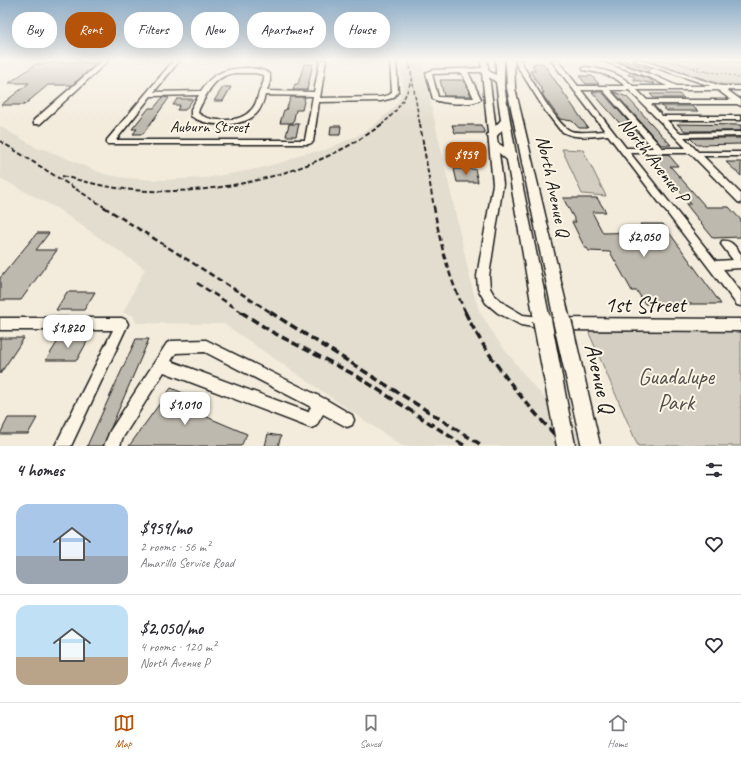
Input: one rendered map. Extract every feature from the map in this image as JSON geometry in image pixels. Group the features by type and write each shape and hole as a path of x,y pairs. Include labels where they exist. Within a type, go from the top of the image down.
{"main road":[{"name":"North Avenue Q","path":"500,81 512,159 536,289 551,321"},
{"name":"North Avenue Q","path":"511,81 511,88 556,290 551,321"},
{"path":"506,120 493,139 512,159"},
{"path":"551,321 566,446"},
{"name":"Avenue Q","path":"551,321 591,446"}],"street":[{"path":"37,122 83,81"},
{"path":"149,94 160,81"},
{"path":"213,81 195,109 194,114 197,117 211,121 231,122 251,115 255,111 267,81"},
{"path":"317,97 320,81"},
{"path":"262,94 370,100 391,97 395,92 394,81"},
{"path":"431,81 436,98 439,100 474,101 478,99 469,81"},
{"name":"1st Street","path":"487,81 498,184 483,276 484,289 490,299 497,306 521,320 741,325"},
{"path":"529,81 561,130 570,133 611,133"},
{"name":"North Avenue P","path":"570,81 741,301"},
{"path":"622,81 645,102 741,200"},
{"path":"661,81 675,88"},
{"path":"702,81 720,88 740,103"},
{"path":"576,88 741,88"},
{"path":"605,88 660,151"},
{"path":"149,94 204,93"},
{"name":"Auburn Street","path":"149,94 110,142 309,142 317,97"},
{"path":"645,102 740,103"},
{"path":"660,118 741,118"},
{"path":"676,134 741,134"},
{"path":"624,150 741,154"},
{"path":"726,244 741,263"},
{"path":"713,264 741,263"},
{"path":"0,324 122,324 62,446"},
{"path":"112,446 115,436 172,347 206,346 320,404 347,420"},
{"path":"161,364 310,421 320,404"}],"shaded area":[{"path":"402,81 426,81 472,287 479,311 498,341 531,383 568,424 591,446 402,446 224,324 136,323 133,315 123,313 145,269 56,208 0,178 0,126 39,149 44,149 104,174 126,178 157,180 205,178 252,170 287,161 301,154 325,150 361,134 373,126 391,110 398,102 403,89"}],"green space":[{"path":"710,81 741,81 741,86 724,85"},
{"path":"562,149 583,150 606,196 582,194"},
{"name":"Guadalupe Park","path":"590,331 741,331 741,446 638,446 589,333"}],"building":[{"path":"12,81 77,81 72,85 48,85 24,105 1,105 29,83 9,83"},
{"path":"299,81 309,81 307,90 293,90 295,84 298,84"},
{"path":"440,81 464,81 471,96 444,96"},
{"path":"536,81 555,81 588,128 579,128 572,121 560,119 544,97 542,93 544,93"},
{"path":"583,81 596,81 599,84 586,84"},
{"path":"638,81 652,81 655,84"},
{"path":"223,87 231,87 223,101 214,101"},
{"path":"592,92 602,92 650,146 640,146"},
{"path":"614,92 627,97 671,145 661,145"},
{"path":"650,94 679,94 684,98 654,98"},
{"path":"163,97 169,98 143,134 133,134 137,129 132,129 149,108 154,108"},
{"path":"291,97 305,97 302,110 296,110 293,123 280,123 284,110 286,110"},
{"path":"177,99 193,99 185,110 177,110 180,105 173,105"},
{"path":"661,106 692,106 698,111 667,111"},
{"path":"289,124 299,124 296,136 286,136"},
{"path":"677,124 741,125 741,131 685,131"},
{"path":"452,125 481,125 485,133 455,133"},
{"path":"331,126 341,126 340,135 330,135"},
{"path":"690,138 741,138 741,144 697,145"},
{"path":"646,154 668,154 678,166 670,166 706,207 729,207 741,220 741,237 713,238 686,204 691,204 678,189 675,189"},
{"path":"726,162 741,162 741,176"},
{"path":"454,169 475,169 478,182 457,182"},
{"path":"563,198 597,198 606,212 592,212 603,233 646,232 640,224 663,224 721,304 645,304 637,291 632,291 610,252 589,251 585,248 572,222 576,222"},
{"path":"37,233 49,233 36,250 57,250 21,300 0,300 0,278"},
{"path":"67,292 95,292 84,310 56,310"},
{"path":"0,338 24,338 0,374"},
{"path":"60,338 89,338 77,360 46,360"},
{"path":"136,339 149,339 103,446 87,446"},
{"path":"171,388 202,401 195,412 247,434 241,446 129,446"},
{"path":"8,418 37,418 28,434 0,434"},
{"path":"268,434 281,436 278,446 265,446"}],"railway":[{"path":"381,125 400,105 411,81"},
{"path":"413,81 420,125"},
{"path":"62,176 89,183 134,190 198,190 231,185 296,169 327,156 356,141 382,124"},
{"path":"420,124 434,208"},
{"path":"0,141 106,208"},
{"path":"104,207 272,313"},
{"path":"434,207 446,261 466,313"},
{"path":"197,283 243,313"},
{"path":"241,312 272,332 357,376 465,446"},
{"path":"270,312 483,446"},
{"path":"465,312 486,349 510,383 565,446"}]}
